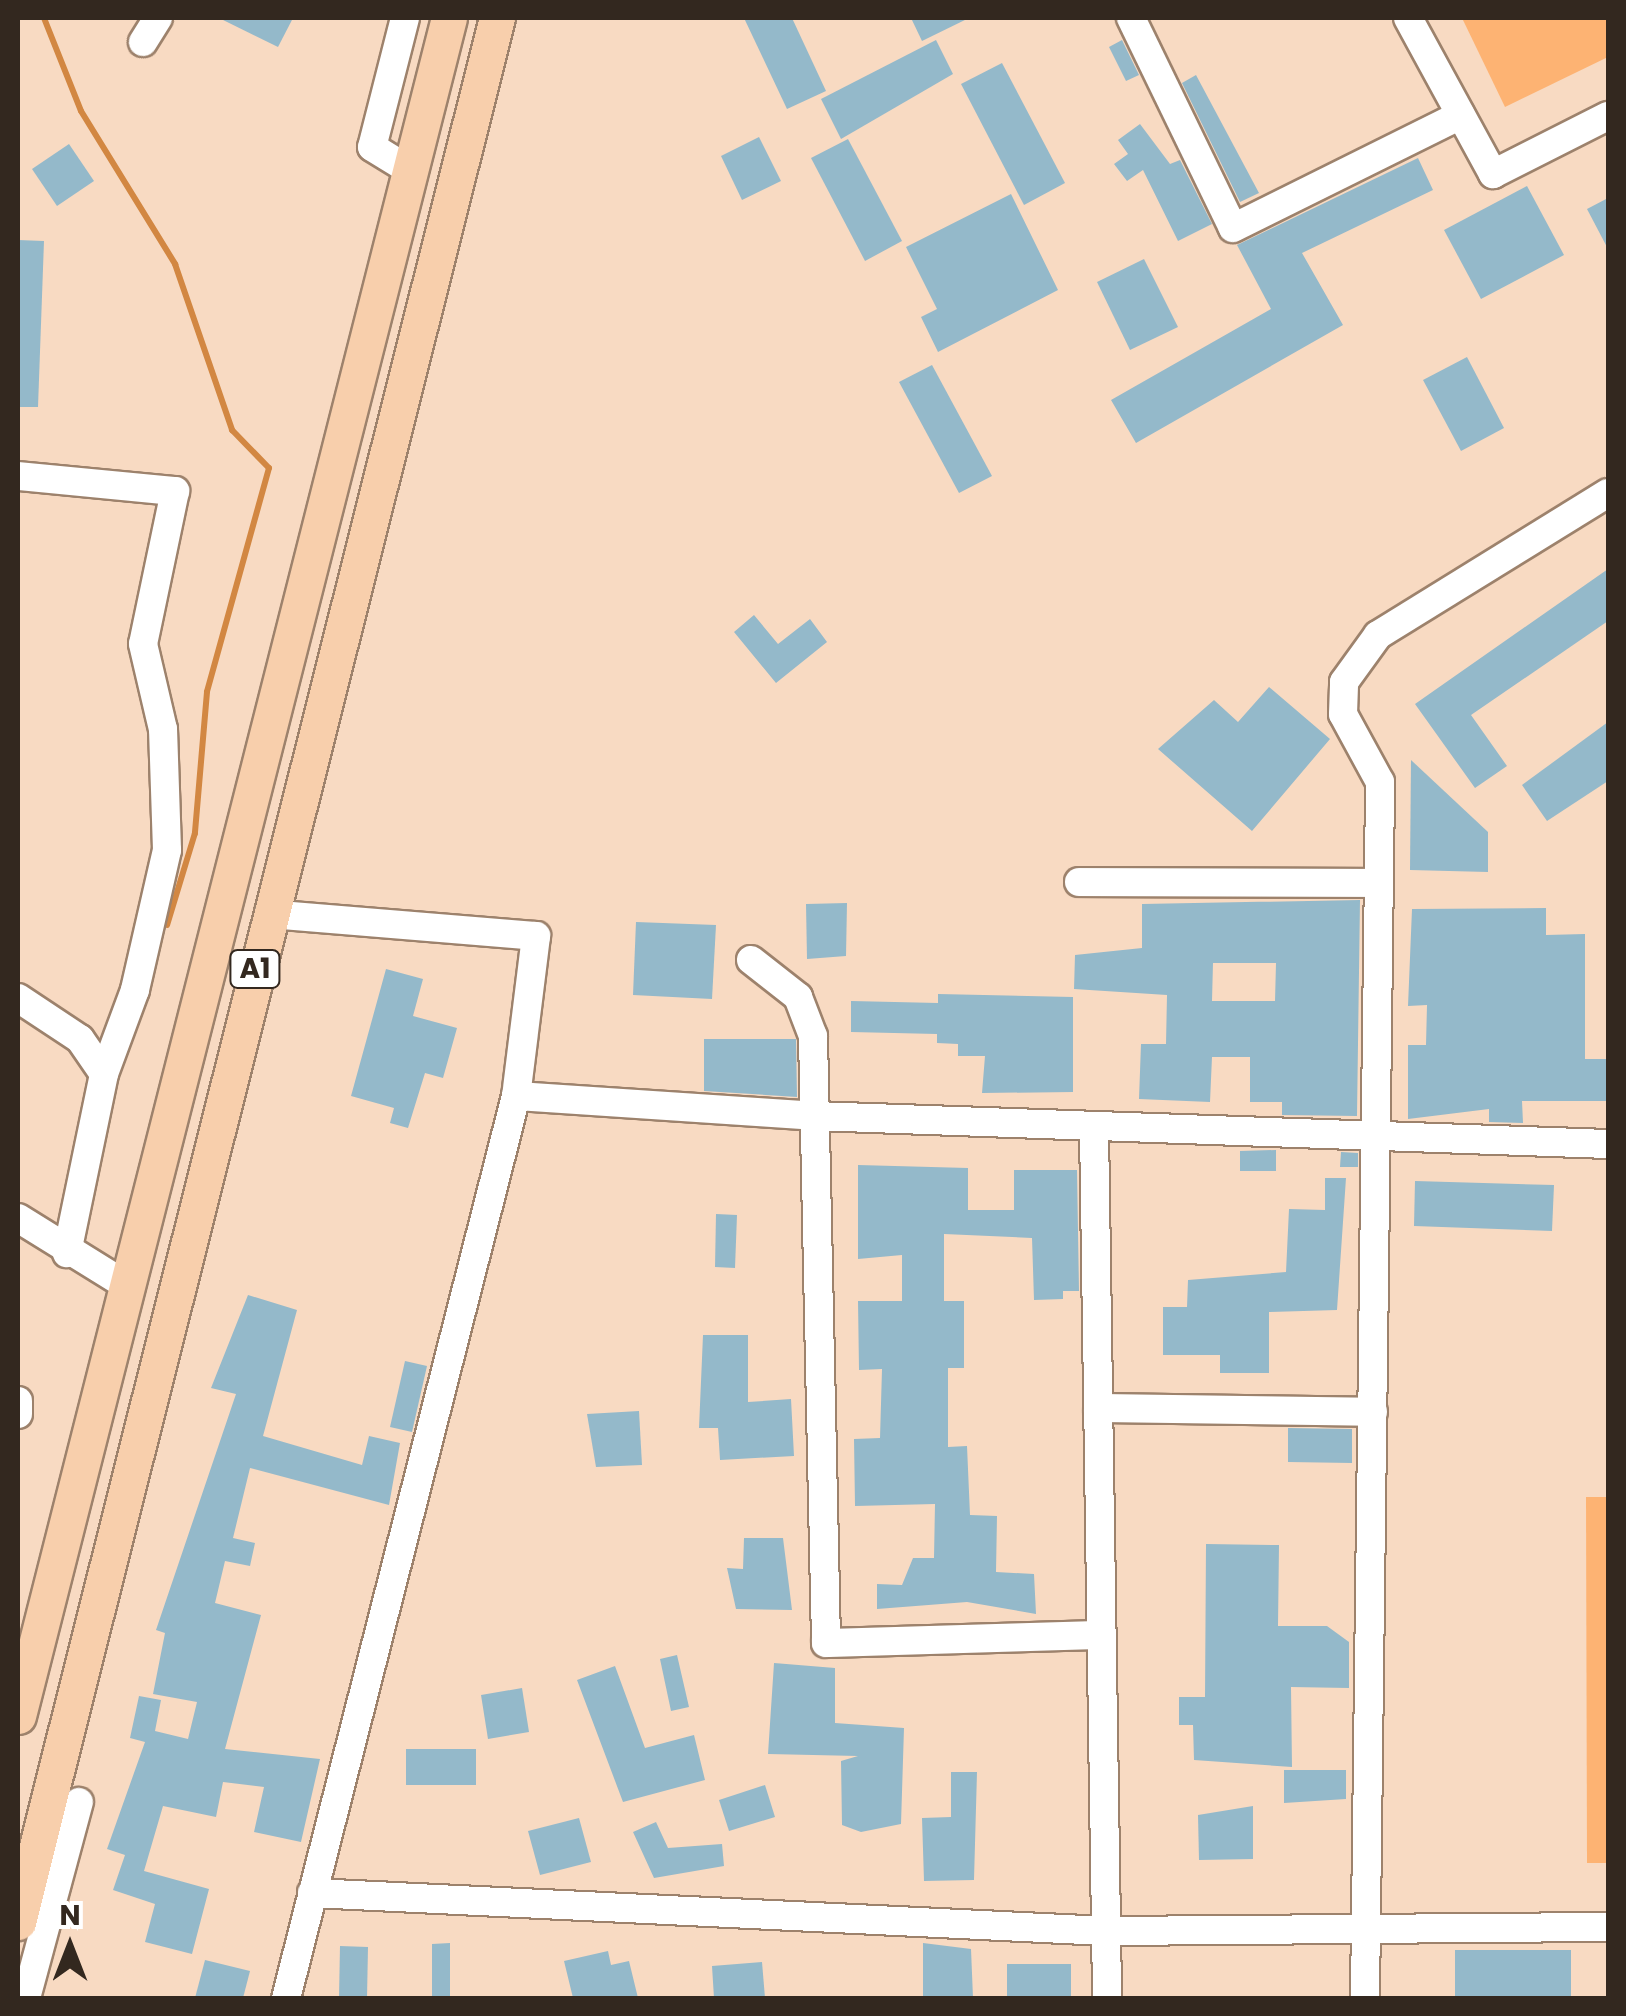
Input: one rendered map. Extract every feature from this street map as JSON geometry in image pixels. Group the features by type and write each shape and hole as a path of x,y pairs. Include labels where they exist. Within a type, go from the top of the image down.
{"main road":[{"name":"A1","path":"18,1716 124,1283 450,18"},
{"name":"A1","path":"18,1915 27,1855 498,18"}],"street":[{"path":"143,42 158,18"},
{"path":"404,18 372,146 410,171"},
{"path":"1132,18 1233,228 1461,115"},
{"path":"1408,18 1494,174 1608,116"},
{"path":"18,476 175,491 143,644 164,729 167,850 135,990 104,1074 67,1253"},
{"path":"1365,1998 1380,782 1343,714 1344,682 1378,635 1608,494"},
{"path":"1079,882 1379,884"},
{"path":"269,914 536,936 516,1096 286,1998"},
{"path":"752,960 798,997 808,1023 814,1116 826,1642 1100,1635"},
{"path":"18,998 80,1038 104,1074"},
{"path":"516,1096 814,1116 1608,1144"},
{"path":"1094,1128 1107,1998"},
{"path":"18,1218 67,1253 124,1283"},
{"path":"18,1401 18,1414"},
{"path":"1098,1408 1373,1412"},
{"path":"26,1998 79,1802"},
{"path":"312,1893 1106,1932 1608,1926"}],"shaded area":[{"path":"1462,18 1608,18 1608,57 1505,107"},
{"path":"1586,1497 1608,1497 1608,1863 1587,1863"}],"building":[{"path":"219,18 293,18 278,47"},
{"path":"744,18 792,18 826,91 787,109"},
{"path":"911,18 969,18 922,41"},
{"path":"936,40 953,74 841,139 821,99"},
{"path":"1122,40 1139,75 1126,81 1109,47"},
{"path":"1002,63 1065,183 1024,205 961,84"},
{"path":"1196,75 1259,193 1240,202 1182,83"},
{"path":"1140,124 1170,164 1180,160 1212,224 1178,241 1143,170 1127,181 1114,164 1128,154 1118,140"},
{"path":"759,137 781,181 742,200 721,156"},
{"path":"848,139 902,241 865,261 811,158"},
{"path":"69,144 94,181 57,206 32,169"},
{"path":"1418,158 1433,190 1302,253 1343,325 1136,443 1111,400 1271,309 1237,245"},
{"path":"1527,186 1564,255 1481,299 1444,230"},
{"path":"1011,194 1058,290 938,352 921,317 937,309 906,247"},
{"path":"1608,198 1608,249 1587,209"},
{"path":"18,240 44,241 38,407 18,407"},
{"path":"1144,259 1178,327 1130,350 1097,282"},
{"path":"1467,357 1504,428 1461,451 1423,380"},
{"path":"932,365 992,476 959,493 899,382"},
{"path":"1608,569 1608,621 1471,715 1507,766 1475,788 1415,704"},
{"path":"754,615 778,644 810,619 827,642 776,683 734,632"},
{"path":"1269,687 1330,739 1252,831 1158,749 1214,700 1238,722"},
{"path":"1608,722 1608,781 1547,821 1522,785"},
{"path":"1411,760 1488,832 1488,872 1410,870"},
{"path":"1360,900 1357,1116 1282,1115 1282,1102 1250,1102 1250,1057 1212,1057 1210,1102 1139,1099 1141,1044 1166,1044 1167,995 1074,989 1075,955 1142,948 1142,904","holes":["1213,963 1276,963 1275,1001 1212,1001"]},
{"path":"847,903 846,956 807,959 806,904"},
{"path":"1546,908 1546,935 1585,934 1585,1059 1608,1059 1608,1101 1522,1101 1523,1123 1489,1122 1489,1109 1408,1119 1408,1045 1426,1045 1427,1005 1408,1006 1412,909"},
{"path":"636,922 716,925 712,999 633,995"},
{"path":"386,969 423,979 413,1016 457,1028 443,1078 425,1073 408,1128 390,1123 394,1108 351,1096"},
{"path":"938,994 1073,997 1073,1092 982,1093 985,1056 958,1056 958,1044 937,1043 937,1034 851,1032 851,1001 938,1003"},
{"path":"704,1039 796,1039 797,1097 704,1091"},
{"path":"1276,1150 1276,1171 1240,1171 1240,1151"},
{"path":"1341,1152 1358,1153 1358,1167 1340,1167"},
{"path":"858,1165 968,1168 968,1210 1014,1210 1014,1170 1077,1170 1079,1291 1063,1291 1063,1299 1034,1300 1032,1238 944,1234 944,1301 964,1301 964,1368 948,1368 948,1447 967,1446 970,1515 997,1516 996,1572 1034,1574 1036,1614 967,1602 877,1609 877,1584 902,1585 913,1558 934,1558 935,1504 855,1506 854,1439 880,1438 882,1369 859,1370 858,1301 902,1301 902,1255 858,1259"},
{"path":"1325,1178 1346,1178 1337,1310 1269,1312 1269,1373 1220,1373 1220,1355 1163,1355 1163,1307 1187,1307 1188,1280 1286,1272 1289,1209 1325,1210"},
{"path":"1415,1181 1554,1185 1552,1231 1414,1226"},
{"path":"716,1214 737,1215 735,1268 715,1267"},
{"path":"248,1295 297,1310 263,1436 362,1465 369,1436 400,1443 389,1505 250,1468 233,1538 255,1543 250,1566 225,1561 215,1603 261,1615 225,1749 320,1759 301,1842 254,1832 264,1787 223,1782 216,1817 163,1806 144,1871 209,1889 192,1954 145,1942 155,1904 113,1890 125,1855 107,1849 145,1742 130,1738 139,1696 161,1700 155,1731 188,1739 197,1702 153,1694 165,1633 156,1630 236,1394 211,1388"},
{"path":"703,1335 748,1335 748,1402 791,1399 794,1456 720,1460 718,1428 699,1428"},
{"path":"405,1361 427,1366 412,1432 390,1427"},
{"path":"639,1411 642,1465 596,1467 587,1414"},
{"path":"1288,1428 1352,1429 1352,1463 1288,1462"},
{"path":"744,1538 783,1538 792,1610 736,1609 727,1568 743,1569"},
{"path":"1206,1544 1279,1545 1278,1626 1327,1626 1349,1642 1349,1688 1291,1687 1292,1767 1194,1760 1193,1725 1179,1725 1179,1697 1205,1697"},
{"path":"677,1655 689,1707 671,1711 660,1659"},
{"path":"774,1663 835,1668 835,1723 904,1728 901,1824 861,1832 842,1825 841,1761 858,1756 768,1754"},
{"path":"615,1666 645,1748 694,1735 705,1780 623,1802 577,1680"},
{"path":"522,1688 529,1732 488,1739 481,1695"},
{"path":"406,1749 476,1749 476,1785 406,1785"},
{"path":"1284,1770 1346,1770 1346,1799 1284,1803"},
{"path":"951,1772 977,1772 974,1880 924,1881 922,1818 951,1817"},
{"path":"765,1785 775,1817 729,1831 719,1800"},
{"path":"1253,1806 1253,1859 1199,1860 1198,1815"},
{"path":"579,1818 591,1862 540,1875 528,1831"},
{"path":"656,1822 668,1848 722,1844 724,1866 654,1878 633,1832"},
{"path":"450,1943 450,1998 432,1998 432,1944"},
{"path":"923,1943 971,1949 973,1998 923,1998"},
{"path":"340,1946 368,1947 367,1998 339,1998"},
{"path":"1455,1950 1571,1950 1571,1998 1455,1998"},
{"path":"608,1951 611,1965 629,1961 638,1998 573,1998 564,1961"},
{"path":"205,1960 250,1971 243,1998 195,1998"},
{"path":"762,1962 765,1998 714,1998 712,1966"},
{"path":"1007,1964 1071,1964 1071,1998 1007,1998"}],"waterway":[{"path":"44,18 81,111 175,264 232,430 269,468 207,692 195,833 167,925"}]}
